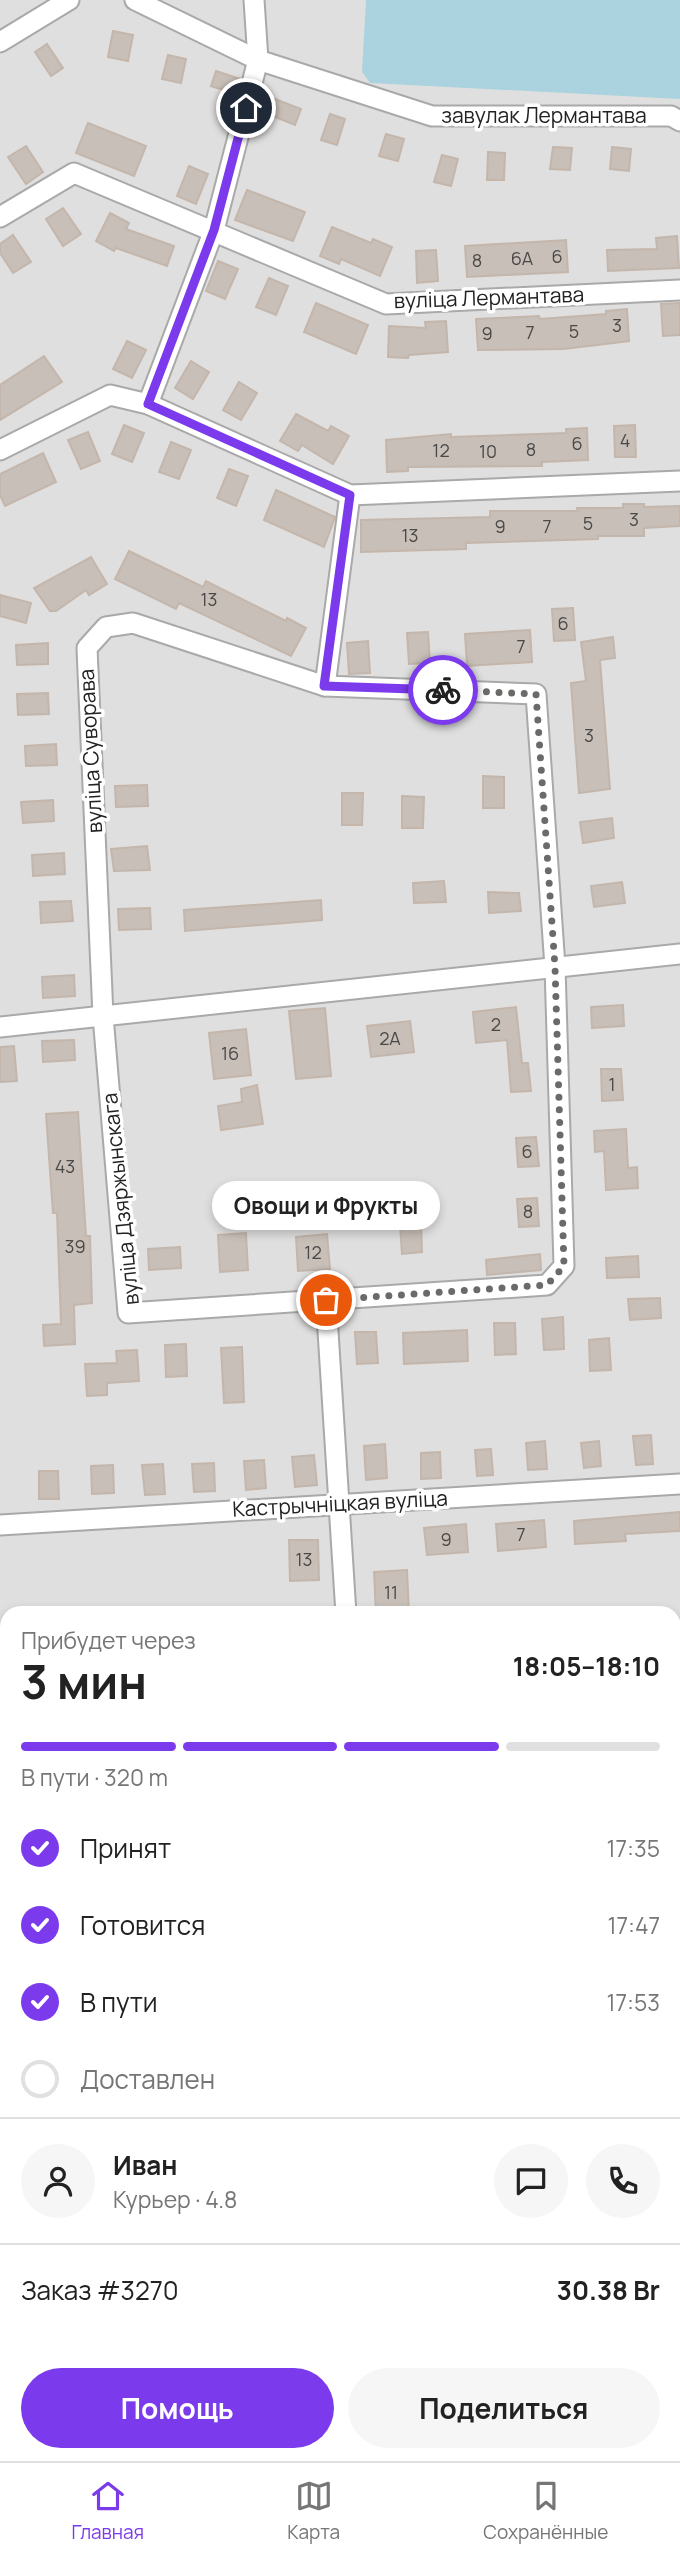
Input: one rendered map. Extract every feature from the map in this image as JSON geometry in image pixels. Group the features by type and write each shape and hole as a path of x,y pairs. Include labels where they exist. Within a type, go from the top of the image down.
{"street":[{"path":"0,42 69,0"},
{"name":"завулак Лермантава","path":"135,0 258,60 432,116 671,116 680,121"},
{"path":"148,404 214,230 258,60 254,0"},
{"name":"вуліца Лермантава","path":"0,217 74,173 386,304 680,290"},
{"path":"0,450 110,395 148,404 350,495 680,481"},
{"path":"324,686 350,495"},
{"name":"вуліца Суворава","path":"103,1016 87,648 106,626 133,623 324,686 536,694 555,967"},
{"path":"0,1027 680,954"},
{"name":"вуліца Дзяржынскага","path":"103,1016 128,1313 547,1285 564,1266 555,967"},
{"path":"326,1300 345,1606"},
{"name":"Кастрычніцкая вуліца","path":"0,1525 680,1485"}],"shaded area":[{"path":"0,0 680,0 680,1606 0,1606"}],"water":[{"path":"366,0 680,0 680,99 370,83 362,72"}],"building":[{"path":"113,31 133,35 128,61 108,57"},
{"path":"47,44 63,68 51,76 35,52"},
{"path":"168,55 186,59 181,83 162,79"},
{"path":"216,71 240,79 236,94 211,86"},
{"path":"275,99 301,109 295,125 270,115"},
{"path":"330,114 345,119 337,145 321,140"},
{"path":"88,123 146,146 134,176 76,153"},
{"path":"386,134 404,139 398,161 379,156"},
{"path":"26,146 43,172 26,184 8,157"},
{"path":"553,147 572,148 570,170 550,169"},
{"path":"612,147 631,149 629,171 610,169"},
{"path":"488,152 505,153 504,180 487,180"},
{"path":"442,155 458,159 451,186 434,182"},
{"path":"189,166 208,174 196,204 177,196"},
{"path":"247,190 305,212 293,241 235,220"},
{"path":"63,208 81,234 63,246 46,219"},
{"path":"110,213 129,223 126,229 174,246 167,266 116,248 114,251 96,241"},
{"path":"332,227 371,243 373,239 392,247 380,276 341,259 339,264 320,256"},
{"path":"13,235 31,262 13,273 0,253 0,244"},
{"path":"677,236 679,268 608,271 607,250 657,249 656,238"},
{"path":"566,240 568,272 467,277 465,246"},
{"path":"436,250 438,281 417,283 416,251"},
{"path":"218,261 238,269 225,299 206,291"},
{"path":"269,278 288,286 276,315 256,307"},
{"path":"316,303 368,325 356,354 304,332"},
{"path":"680,303 680,335 663,336 661,304"},
{"path":"627,309 629,341 564,349 478,350 476,319 539,316 540,319 606,314 606,311"},
{"path":"446,321 448,352 409,355 408,358 388,357 389,326 426,328 425,322"},
{"path":"127,341 146,350 132,378 113,369"},
{"path":"44,356 62,382 0,420 0,385"},
{"path":"191,361 209,372 193,399 175,388"},
{"path":"239,382 257,393 241,420 223,410"},
{"path":"296,414 328,431 331,426 349,436 333,464 302,445 298,451 280,441"},
{"path":"124,425 144,433 132,462 112,454"},
{"path":"635,425 636,457 615,457 614,426"},
{"path":"587,428 588,460 542,462 542,466 408,467 408,471 387,472 386,440 451,434 451,437 566,433 566,429"},
{"path":"88,432 100,461 81,469 68,440"},
{"path":"171,442 191,450 179,479 159,472"},
{"path":"43,453 56,482 5,506 0,495 0,474"},
{"path":"229,469 248,476 236,506 217,498"},
{"path":"276,490 335,517 324,547 264,520"},
{"path":"623,504 644,504 644,507 680,506 680,526 644,528 644,536 466,543 466,549 361,552 361,520 490,517 490,511 578,511 577,508 623,508"},
{"path":"129,551 203,587 206,581 286,621 287,618 306,628 291,656 179,603 176,609 115,579"},
{"path":"91,557 107,584 89,595 86,590 56,611 50,611 34,588"},
{"path":"0,595 31,603 26,623 0,616"},
{"path":"573,608 575,640 554,641 552,609"},
{"path":"530,630 532,662 467,666 465,634"},
{"path":"428,632 430,663 409,664 407,633"},
{"path":"613,637 615,658 600,660 610,789 579,793 571,683 586,681 581,642"},
{"path":"368,641 370,673 349,674 347,643"},
{"path":"48,643 48,664 17,665 16,645"},
{"path":"48,693 49,714 18,715 17,694"},
{"path":"56,744 57,765 26,766 25,746"},
{"path":"483,776 504,777 504,808 483,808"},
{"path":"147,785 148,806 116,807 115,786"},
{"path":"342,793 363,793 362,825 342,825"},
{"path":"402,796 424,797 423,828 402,828"},
{"path":"53,800 54,821 23,823 21,802"},
{"path":"612,818 614,838 583,843 580,822"},
{"path":"147,846 150,870 114,871 111,849"},
{"path":"64,853 65,874 33,876 32,855"},
{"path":"444,881 446,902 414,903 413,883"},
{"path":"622,882 625,903 594,907 591,886"},
{"path":"488,892 519,893 521,911 489,913"},
{"path":"321,900 322,920 185,931 184,910"},
{"path":"71,901 73,921 41,923 40,902"},
{"path":"150,908 151,929 119,930 118,909"},
{"path":"74,975 75,996 43,998 42,977"},
{"path":"623,1005 624,1026 592,1028 591,1007"},
{"path":"516,1007 522,1063 528,1063 531,1091 511,1092 507,1040 476,1043 473,1012"},
{"path":"325,1008 331,1076 296,1079 289,1011"},
{"path":"410,1021 414,1052 371,1057 367,1026"},
{"path":"246,1029 251,1075 214,1079 209,1033"},
{"path":"74,1040 75,1060 43,1062 42,1041"},
{"path":"14,1046 17,1081 0,1082 0,1047"},
{"path":"601,1069 621,1069 623,1100 602,1101"},
{"path":"257,1085 263,1124 221,1130 218,1106 242,1102 241,1089"},
{"path":"78,1112 86,1236 90,1236 92,1303 74,1305 75,1344 44,1346 43,1325 61,1324 57,1213 53,1213 46,1114"},
{"path":"626,1129 628,1168 637,1167 638,1188 606,1190 604,1151 595,1152 594,1131"},
{"path":"536,1137 539,1166 518,1167 516,1138"},
{"path":"537,1198 539,1226 519,1227 517,1199"},
{"path":"421,1224 422,1252 402,1254 400,1225"},
{"path":"246,1233 248,1270 220,1272 218,1235"},
{"path":"327,1234 330,1269 298,1271 296,1237"},
{"path":"180,1247 181,1268 149,1270 148,1249"},
{"path":"540,1254 541,1270 487,1275 486,1260"},
{"path":"638,1256 639,1277 607,1278 606,1258"},
{"path":"660,1298 661,1318 630,1320 628,1299"},
{"path":"563,1317 564,1349 544,1350 542,1319"},
{"path":"494,1323 515,1323 516,1354 495,1355"},
{"path":"467,1330 468,1361 404,1364 403,1333"},
{"path":"355,1332 376,1332 378,1363 357,1364"},
{"path":"609,1338 611,1370 590,1371 589,1340"},
{"path":"186,1344 187,1376 166,1377 165,1345"},
{"path":"242,1347 244,1402 224,1403 221,1348"},
{"path":"137,1350 139,1381 107,1383 107,1395 87,1396 85,1364 117,1363 116,1351"},
{"path":"651,1435 653,1464 636,1465 633,1436"},
{"path":"545,1441 547,1469 528,1470 526,1443"},
{"path":"599,1441 601,1466 584,1468 581,1443"},
{"path":"385,1444 387,1478 366,1480 364,1446"},
{"path":"491,1449 493,1475 477,1476 475,1450"},
{"path":"440,1452 441,1478 421,1479 421,1453"},
{"path":"314,1455 317,1485 295,1487 292,1457"},
{"path":"264,1460 266,1488 246,1490 244,1461"},
{"path":"214,1463 215,1491 194,1492 192,1464"},
{"path":"163,1464 165,1494 145,1495 142,1465"},
{"path":"113,1465 114,1493 92,1494 91,1466"},
{"path":"39,1471 58,1471 59,1499 39,1499"},
{"path":"680,1512 680,1531 625,1534 626,1541 575,1544 574,1521"},
{"path":"544,1520 546,1547 498,1551 496,1524"},
{"path":"466,1524 468,1552 427,1555 424,1528"},
{"path":"289,1540 318,1540 319,1580 290,1581"},
{"path":"407,1570 409,1606 376,1606 374,1572"}],"way so far":[{"path":"326,1300 547,1285 564,1266 555,967 536,694 443,690"}],"place":[{"name":"Овощи и Фрукты","path":"326,1300"}],"route":[{"path":"246,108 214,230 148,404 350,495 324,686 443,690"}]}
